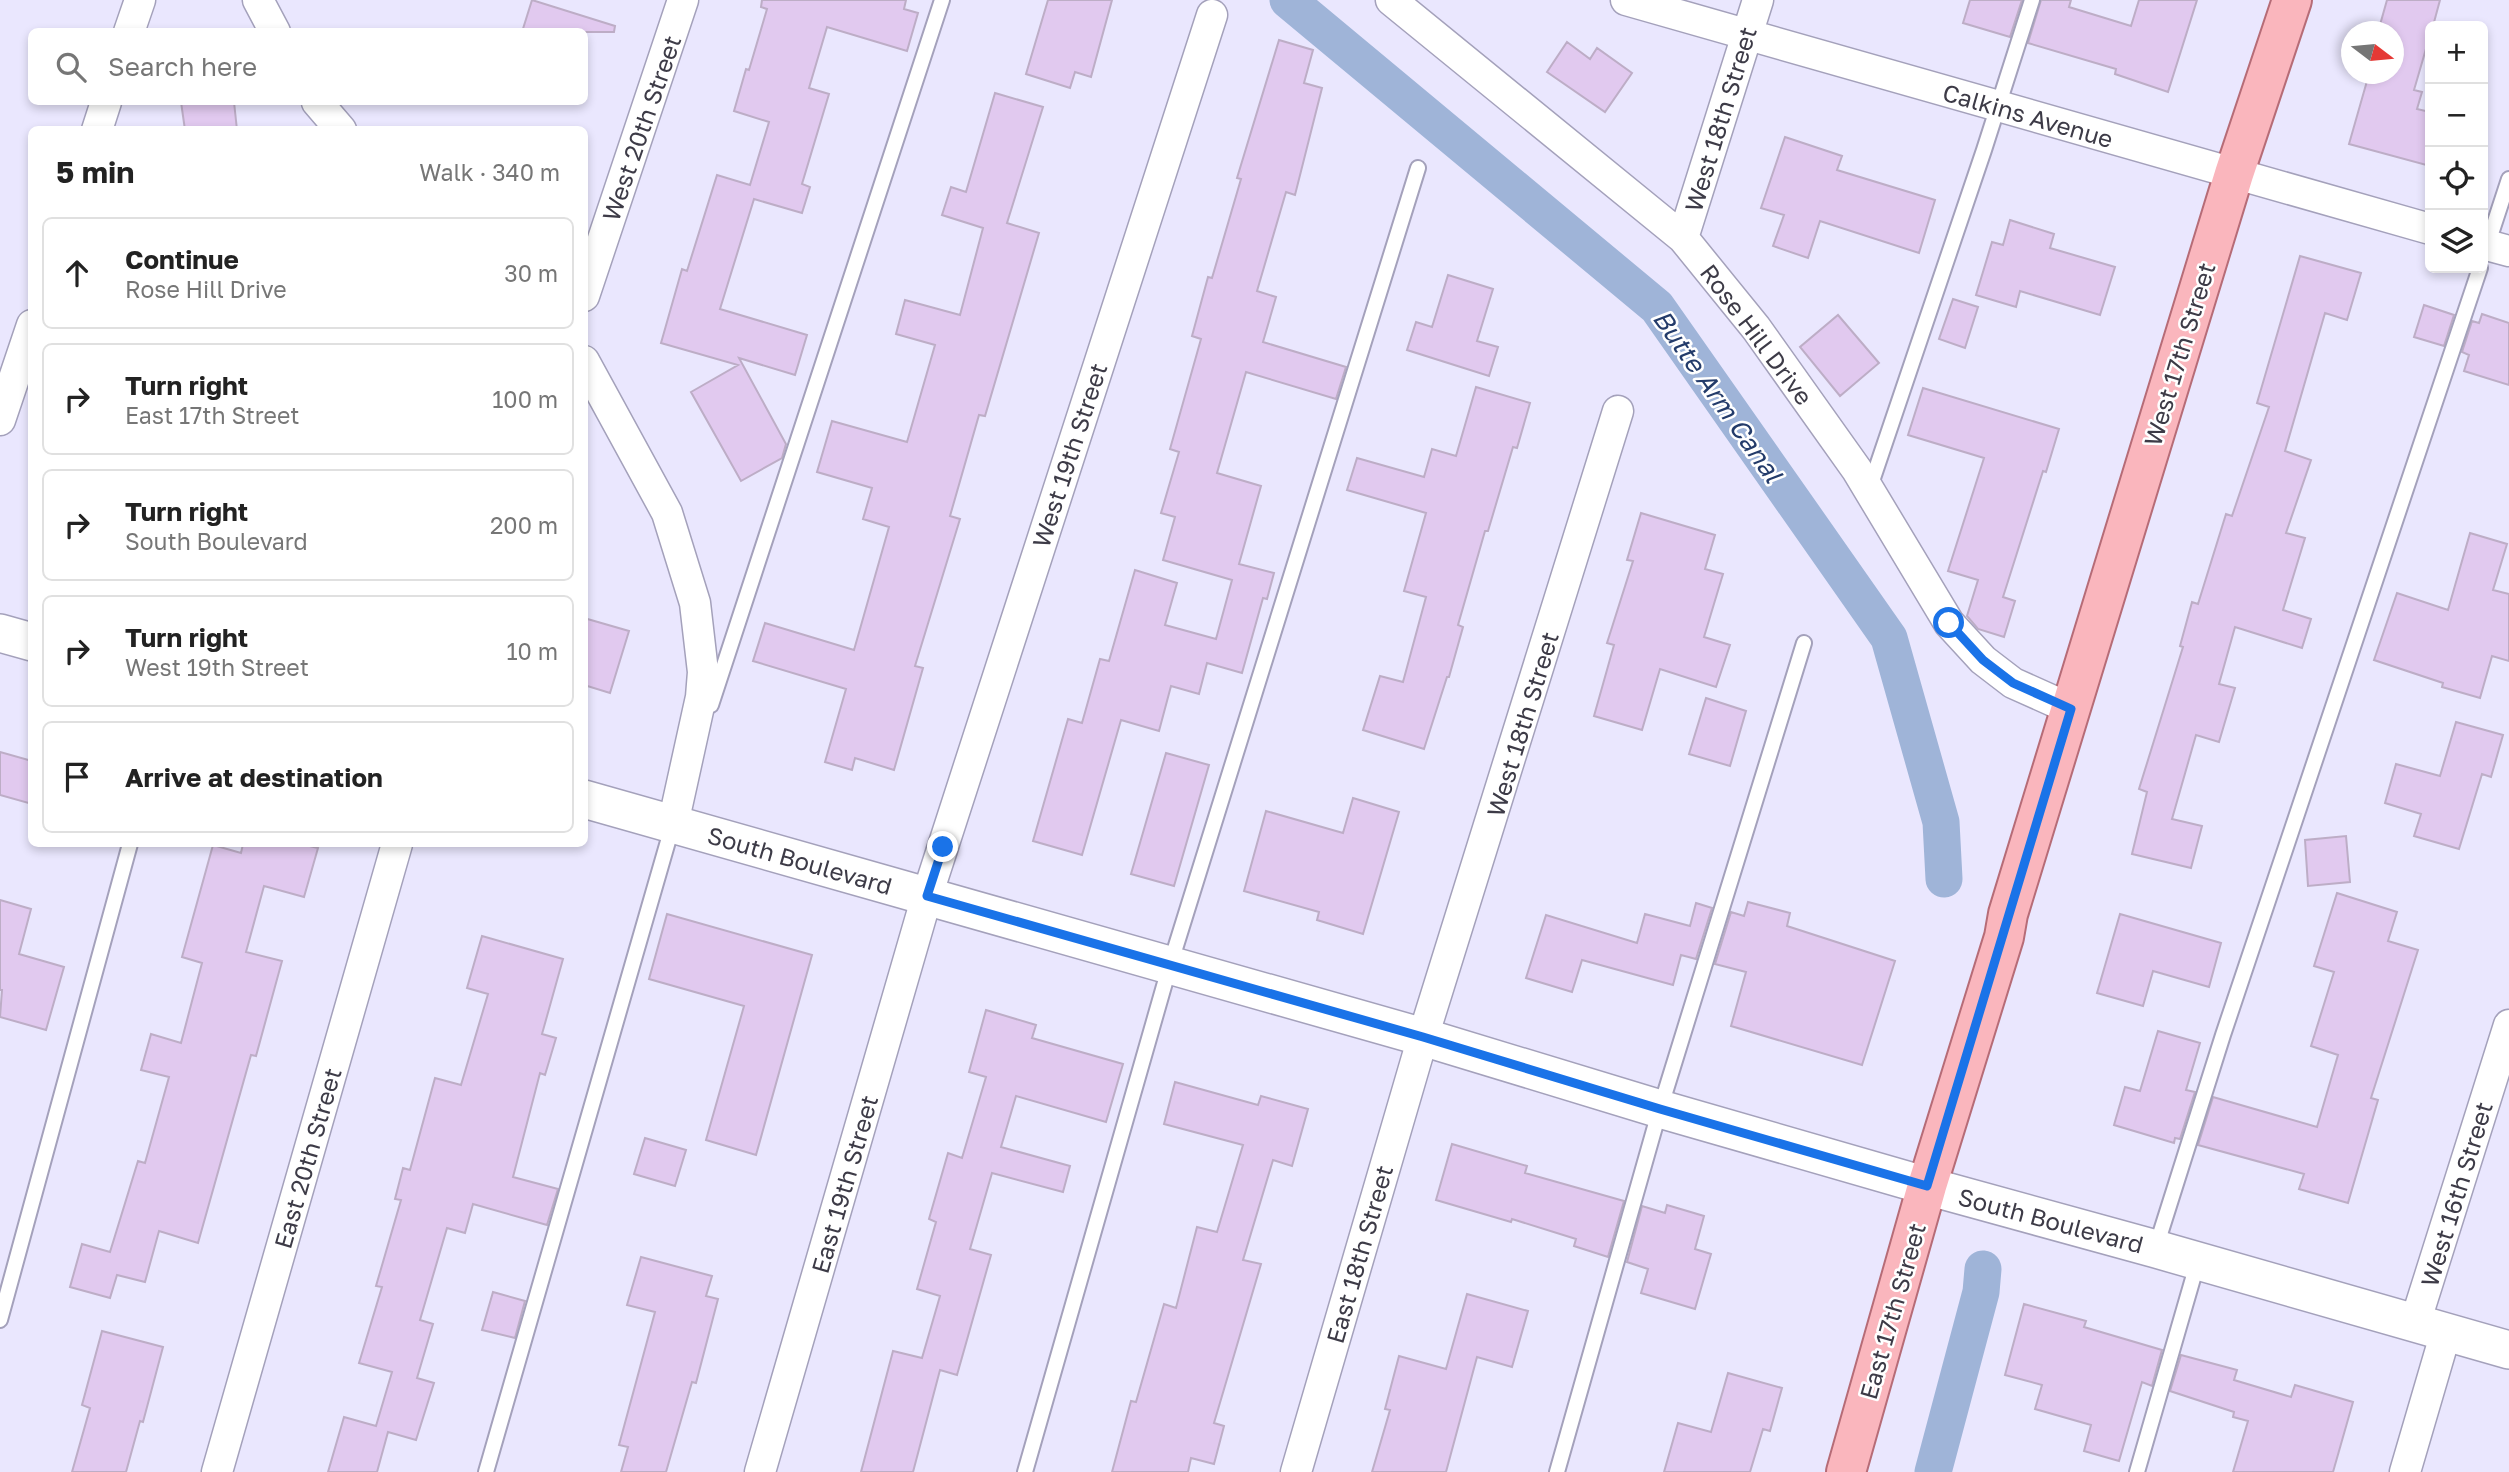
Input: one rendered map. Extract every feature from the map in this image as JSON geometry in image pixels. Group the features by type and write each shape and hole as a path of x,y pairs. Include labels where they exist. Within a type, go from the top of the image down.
{"main road":[{"name":"West 17th Street","path":"2071,709 2234,174 2292,0"},
{"name":"East 17th Street","path":"1846,1472 1927,1186 2071,709"}],"street":[{"path":"130,28 140,0"},
{"path":"258,0 273,28"},
{"name":"West 20th Street","path":"588,284 683,0"},
{"name":"Rose Hill Drive","path":"1391,0 1683,238 1756,328 1857,470 1949,623 1974,651 2013,683 2071,709"},
{"name":"Calkins Avenue","path":"1626,0 2425,228"},
{"name":"West 18th Street","path":"1683,238 1758,0"},
{"name":"West 19th Street","path":"927,896 1212,15"},
{"path":"98,126 105,105"},
{"path":"320,105 338,126"},
{"path":"0,420 28,338"},
{"path":"588,368 667,513 695,603 703,672 701,697 673,824"},
{"name":"West 18th Street","path":"1423,1037 1618,411"},
{"path":"0,633 28,641"},
{"name":"South Boulevard","path":"588,800 1423,1037 1927,1186 2509,1350"},
{"name":"East 20th Street","path":"217,1472 396,847"},
{"name":"East 19th Street","path":"760,1472 927,896"},
{"name":"West 16th Street","path":"2405,1472 2430,1328 2509,1025"},
{"name":"East 18th Street","path":"1296,1472 1423,1037"}],"lane":[{"path":"486,1472 673,824 942,0"},
{"path":"1868,491 2032,0"},
{"path":"1025,1472 1170,965 1418,168"},
{"path":"2156,1249 2224,1035 2489,254 2509,179"},
{"path":"1557,1472 1660,1109 1804,643"},
{"path":"0,1320 129,847"},
{"path":"2137,1472 2198,1261"}],"building":[{"path":"532,0 615,26 614,32 588,32 588,28 523,28"},
{"path":"762,0 906,0 904,9 918,13 907,51 827,27 809,88 829,94 802,184 810,187 802,213 754,199 720,309 807,335 795,375 739,358 786,444 782,458 741,481 691,392 738,365 661,343 682,269 687,271 717,175 750,185 769,122 734,111 767,9 761,7"},
{"path":"1048,0 1112,0 1091,77 1075,72 1070,88 1026,74"},
{"path":"1970,0 2022,0 2010,37 1963,23"},
{"path":"2041,0 2071,0 2069,7 2131,26 2139,0 2197,0 2168,92 2115,74 2116,69 2028,43"},
{"path":"2387,0 2440,0 2434,21 2425,21 2425,52 2414,90 2422,92 2417,109 2425,111 2425,165 2349,144 2366,84 2404,84 2404,21 2381,21"},
{"path":"1279,40 1313,50 1304,83 1322,88 1295,195 1286,192 1257,291 1276,297 1263,342 1346,367 1336,399 1246,372 1217,473 1261,486 1239,564 1274,573 1267,599 1263,598 1242,673 1207,663 1199,694 1171,686 1159,731 1121,720 1082,855 1033,841 1068,719 1082,723 1100,659 1109,661 1135,570 1177,583 1165,625 1216,639 1232,580 1163,560 1175,517 1161,513 1179,452 1170,449 1201,339 1192,336 1208,277 1212,278 1241,179 1237,178"},
{"path":"1567,42 1590,59 1597,48 1632,73 1605,112 1547,72"},
{"path":"995,93 1043,107 1007,223 1039,233 985,416 979,415 950,516 960,519 915,666 923,668 894,770 855,758 852,770 825,762 846,689 753,661 765,623 854,650 889,527 863,519 872,488 817,472 832,421 907,442 935,345 896,334 905,300 960,315 983,228 942,215 951,187 966,192"},
{"path":"181,105 234,105 237,126 184,126"},
{"path":"1785,137 1842,156 1837,170 1935,200 1919,253 1820,221 1808,258 1773,246 1784,215 1761,208"},
{"path":"2010,220 2054,234 2050,248 2115,267 2100,315 2020,291 2016,307 1976,295 1992,242 2003,245"},
{"path":"2300,256 2361,273 2347,320 2325,313 2285,451 2311,460 2286,533 2305,538 2283,610 2311,619 2302,648 2235,627 2219,684 2235,688 2219,742 2196,735 2172,819 2202,826 2191,868 2132,854 2147,792 2139,789 2183,647 2180,646 2192,602 2198,604 2226,514 2232,516 2269,407 2257,403"},
{"path":"1448,275 1493,289 1477,341 1498,347 1489,376 1407,350 1416,322 1432,327"},
{"path":"1953,299 1978,307 1965,348 1939,339"},
{"path":"2424,305 2454,315 2444,346 2414,337"},
{"path":"2482,314 2509,323 2509,385 2464,371 2469,355 2462,352 2472,321 2479,323"},
{"path":"1838,315 1879,363 1840,396 1800,347"},
{"path":"1476,387 1530,403 1517,448 1513,447 1488,531 1485,531 1458,625 1463,627 1424,749 1363,730 1380,676 1403,682 1426,597 1404,591 1426,513 1347,490 1357,458 1424,477 1432,449 1456,456"},
{"path":"1923,388 2059,429 2003,597 2015,601 2004,637 1978,629 1967,616 1978,580 1948,571 1984,458 1908,435"},
{"path":"1641,513 1715,535 1705,569 1723,574 1704,637 1730,645 1716,687 1660,669 1642,730 1594,716 1614,645 1607,643 1633,561 1627,560"},
{"path":"2470,533 2507,544 2493,590 2509,594 2509,661 2492,656 2480,698 2442,687 2443,683 2374,660 2397,593 2448,610"},
{"path":"588,619 629,631 610,693 588,686"},
{"path":"1706,698 1746,711 1730,766 1689,754"},
{"path":"2456,722 2503,735 2491,777 2482,774 2459,849 2414,836 2421,814 2385,803 2396,764 2440,776"},
{"path":"0,752 28,760 28,803 0,795"},
{"path":"1166,753 1209,765 1174,886 1131,874"},
{"path":"1353,798 1399,812 1363,934 1317,920 1319,912 1244,891 1266,811 1343,833"},
{"path":"2346,836 2350,882 2308,886 2305,840"},
{"path":"212,847 241,853 242,847 318,848 304,897 264,886 246,952 282,961 256,1056 251,1055 198,1243 159,1231 145,1282 117,1275 110,1298 70,1287 82,1244 110,1252 138,1161 145,1163 169,1077 141,1070 151,1034 181,1043 202,963 182,957"},
{"path":"2337,893 2397,912 2388,941 2418,950 2371,1098 2378,1100 2348,1203 2299,1189 2304,1174 2198,1145 2213,1097 2317,1127 2338,1055 2311,1046 2334,972 2314,966"},
{"path":"0,900 31,909 19,954 64,967 46,1030 0,1017"},
{"path":"1748,902 1790,913 1787,926 1895,961 1862,1065 1731,1026 1746,972 1715,964 1731,912 1744,916"},
{"path":"1696,903 1712,908 1696,959 1681,955 1673,985 1582,960 1572,992 1526,978 1546,915 1637,943 1645,914 1690,926"},
{"path":"667,914 812,955 756,1155 706,1140 744,1006 649,979"},
{"path":"2120,914 2221,943 2209,987 2153,971 2143,1006 2097,993"},
{"path":"482,936 563,959 542,1034 556,1038 545,1075 540,1073 513,1177 558,1189 547,1225 473,1204 465,1233 447,1228 420,1320 433,1324 417,1378 434,1383 416,1440 388,1432 377,1472 328,1472 344,1417 376,1426 392,1372 359,1363 382,1287 376,1286 401,1200 395,1199 403,1168 410,1170 435,1078 461,1085 488,994 467,988"},
{"path":"986,1010 1036,1025 1032,1038 1123,1064 1106,1122 1016,1096 1001,1147 1070,1166 1063,1192 992,1173 970,1249 991,1255 957,1375 940,1370 913,1472 861,1472 893,1351 922,1358 940,1296 917,1289 936,1222 929,1219 948,1153 962,1158 986,1077 969,1072"},
{"path":"2158,1031 2200,1043 2186,1090 2195,1092 2180,1139 2175,1138 2174,1143 2114,1125 2125,1087 2140,1091"},
{"path":"1175,1082 1258,1105 1261,1096 1308,1109 1292,1166 1273,1160 1243,1260 1261,1264 1214,1423 1224,1426 1214,1464 1191,1458 1188,1472 1112,1472 1131,1401 1136,1402 1164,1304 1176,1308 1197,1227 1217,1232 1243,1145 1164,1124"},
{"path":"645,1138 686,1150 675,1186 634,1174"},
{"path":"1452,1144 1527,1166 1525,1173 1624,1201 1608,1257 1574,1246 1576,1239 1436,1200"},
{"path":"1667,1205 1704,1216 1695,1249 1711,1254 1695,1309 1641,1293 1648,1269 1627,1262 1642,1206 1665,1213"},
{"path":"641,1257 712,1276 706,1296 718,1299 696,1383 692,1382 666,1472 621,1472 628,1447 619,1445 655,1312 627,1305"},
{"path":"493,1292 525,1301 515,1338 482,1330"},
{"path":"1467,1294 1528,1311 1512,1367 1477,1357 1446,1472 1372,1472 1390,1410 1385,1409 1399,1356 1446,1369"},
{"path":"2024,1304 2086,1321 2084,1327 2162,1350 2152,1386 2142,1382 2119,1461 2084,1451 2091,1425 2035,1409 2042,1385 2005,1375"},
{"path":"102,1331 163,1347 143,1422 140,1421 126,1472 72,1472 90,1408 82,1405"},
{"path":"2181,1355 2237,1370 2234,1380 2291,1397 2295,1385 2353,1402 2333,1472 2233,1472 2248,1421 2233,1417 2234,1412 2170,1391"},
{"path":"1728,1373 1782,1388 1770,1431 1763,1429 1750,1472 1664,1472 1678,1423 1711,1432"}],"waterway":[{"name":"Butte Arm Canal","path":"1288,0 1657,307 1889,638 1941,822 1944,879"},
{"path":"1933,1472 1981,1292 1983,1269"}],"route":[{"path":"943,847 927,896 1423,1037 1927,1186 2071,709 2013,683 1983,660 1949,623"}]}
